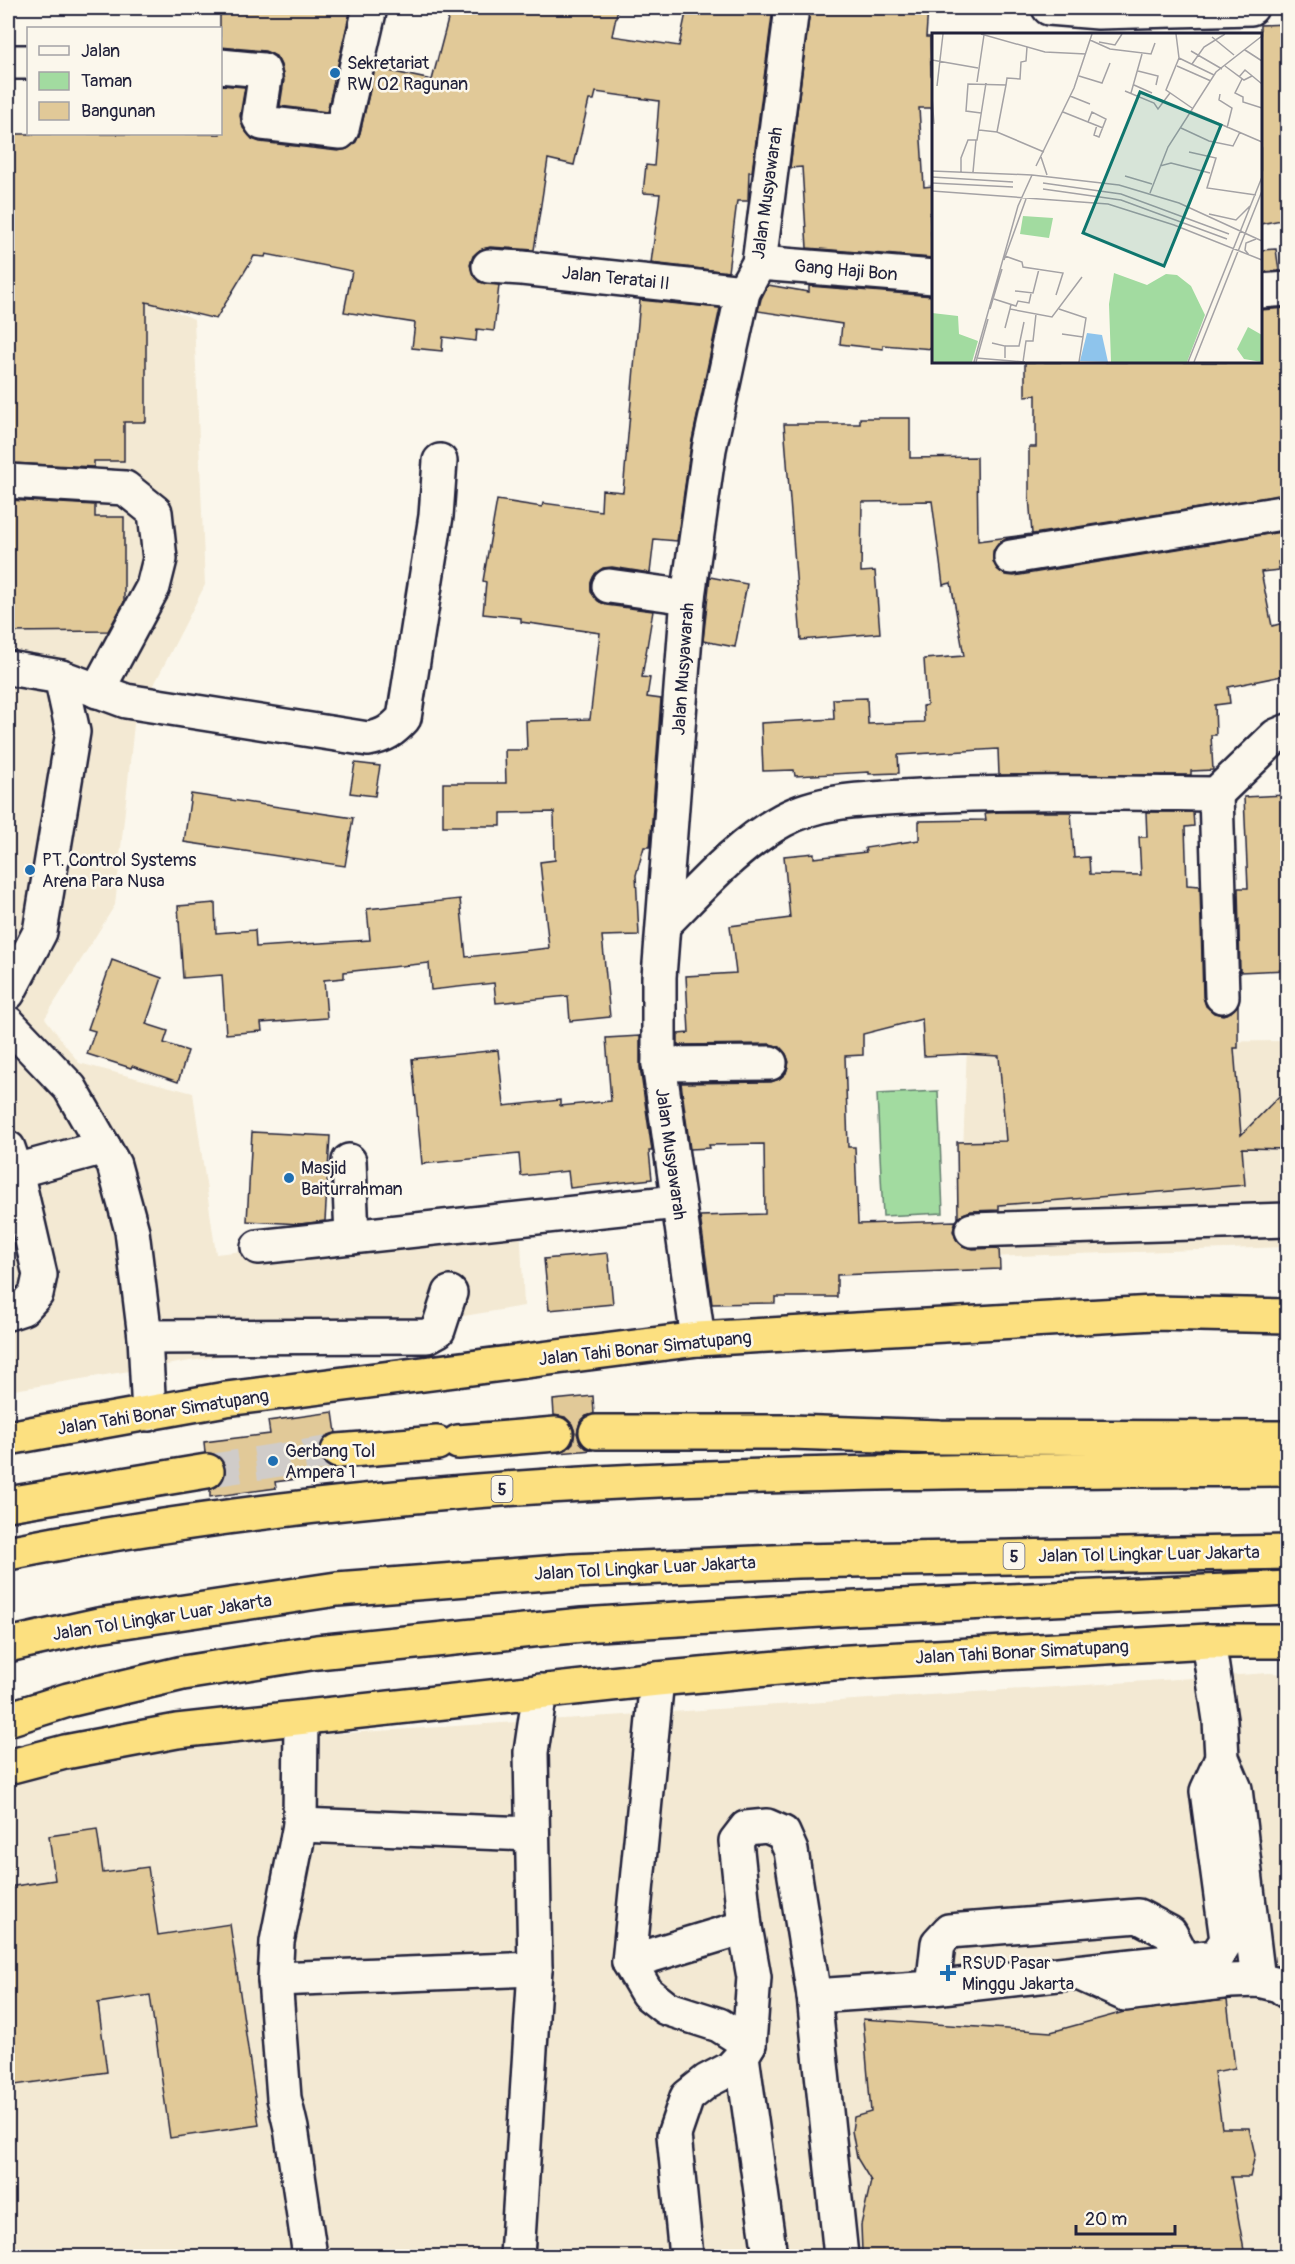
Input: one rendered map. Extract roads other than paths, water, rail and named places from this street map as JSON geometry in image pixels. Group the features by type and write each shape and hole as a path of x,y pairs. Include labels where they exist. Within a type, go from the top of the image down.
{"highway":[{"name":"Jalan Tahi Bonar Simatupang","path":"8,1438 226,1399 698,1339 1154,1313 1287,1316"},
{"path":"596,1432 791,1432 952,1437 1287,1438"},
{"path":"338,1451 556,1434"},
{"name":"5","path":"8,1553 64,1541 304,1506 563,1484 956,1472 1287,1468"},
{"path":"8,1504 207,1471"},
{"name":"Jalan Tol Lingkar Luar Jakarta","path":"8,1645 98,1625 337,1589 572,1570 808,1560 1287,1552"},
{"path":"8,1719 68,1700 183,1672 316,1652 582,1624 836,1609 1287,1588"},
{"name":"Jalan Tahi Bonar Simatupang","path":"8,1767 65,1752 177,1731 657,1679 833,1663 1208,1641 1287,1641"}],"street":[{"path":"222,66 263,70 265,78 259,118 262,123 340,132 370,8"},
{"name":"Jalan Musyawarah","path":"698,1339 659,1064 659,977 688,597 709,449 743,292 759,263 792,8"},
{"path":"1049,8 1098,12 1251,8"},
{"path":"8,62 27,62"},
{"name":"Gang Haji Bon","path":"759,263 932,277"},
{"name":"Jalan Teratai II","path":"489,266 743,292"},
{"path":"1262,291 1287,289"},
{"path":"8,668 61,677 126,701 368,739 383,737 404,718 436,516 440,461"},
{"path":"8,481 125,488 155,512 160,559 153,587 98,691"},
{"path":"1011,558 1287,512"},
{"path":"609,586 688,597"},
{"path":"8,993 40,932 73,732 61,677"},
{"path":"664,924 750,841 785,819 827,805 867,799 1002,792 1216,794 1259,751 1276,736 1287,731"},
{"path":"1216,794 1222,996"},
{"path":"8,1023 70,1088 114,1165 132,1231 145,1337 148,1414"},
{"path":"659,1064 770,1063"},
{"path":"8,1313 23,1308 36,1294 40,1275 12,1160 104,1147"},
{"path":"349,1161 352,1237"},
{"path":"258,1246 677,1202"},
{"path":"972,1230 1287,1220"},
{"path":"145,1337 427,1336 438,1330 450,1293"},
{"path":"1076,1972 1125,1994 1230,1981 1273,1986 1234,1789 1222,1758 1220,1720 1208,1641"},
{"path":"657,1679 629,1962 647,1993 666,2008 719,2025 746,2050"},
{"path":"517,2256 535,1969 531,1752 540,1691"},
{"path":"301,1718 300,1825 277,1942 275,1979 284,2098 291,2128 310,2256"},
{"path":"814,1995 933,1988 1216,1957 1227,1940 1207,1791 1222,1758"},
{"path":"300,1825 532,1834"},
{"path":"770,2256 746,2050 754,1977 745,1927 736,1841 746,1828 767,1826 783,1833 791,1851 814,1995 841,2256"},
{"path":"933,1988 938,1943 949,1930 1138,1916 1170,1933 1185,1961"},
{"path":"629,1962 745,1927"},
{"path":"275,1979 535,1969"},
{"path":"686,2256 674,2135 687,2097 707,2081 730,2069 746,2050"}],"tunnel":[{"path":"207,1471 338,1451"}],"place":[{"name":"Sekretariat RW 02 Ragunan","path":"335,73"},
{"name":"PT. Control Systems Arena Para Nusa","path":"30,870"},
{"name":"Masjid Baiturrahman","path":"289,1178"},
{"name":"Gerbang Tol Ampera 1","path":"273,1461"},
{"name":"RSUD Pasar Minggu Jakarta","path":"948,1973"}]}
